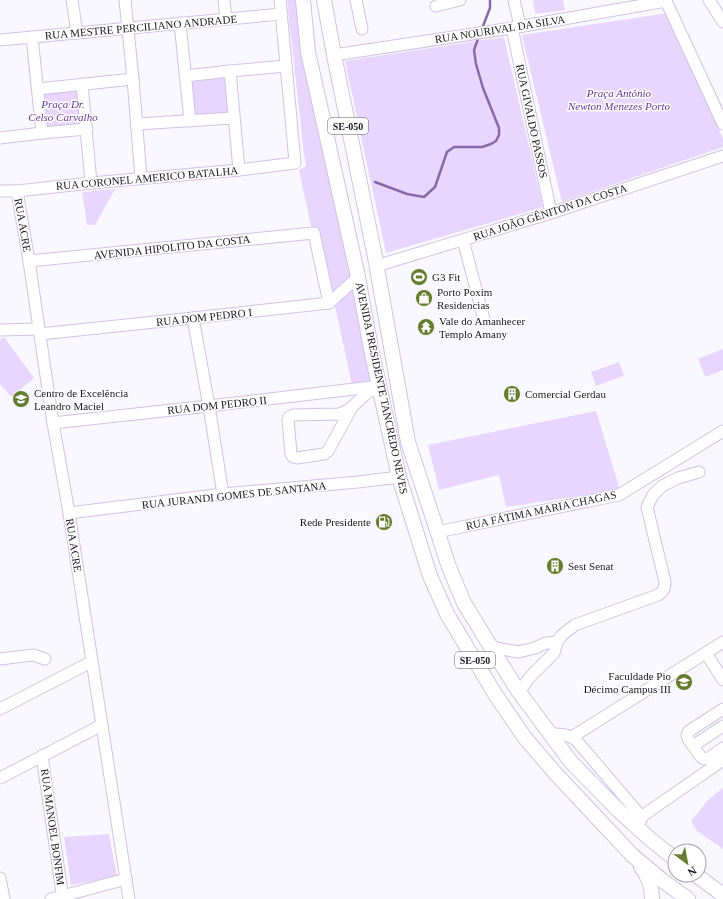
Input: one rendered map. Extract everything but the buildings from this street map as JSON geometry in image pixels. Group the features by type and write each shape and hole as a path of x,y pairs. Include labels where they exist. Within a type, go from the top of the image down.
{"main road":[{"name":"AVENIDA PRESIDENTE TANCREDO NEVES","path":"303,0 308,52 359,280 371,349 399,477 430,576 447,614 495,694 525,738 556,774 632,855 663,881 688,899"},
{"name":"AVENIDA PRESIDENTE TANCREDO NEVES","path":"324,0 376,261 408,442 449,567 464,603 504,670 571,762 617,809 638,822 667,851"},
{"path":"359,280 376,261"},
{"path":"632,855 646,874 651,884 652,899"},
{"path":"707,883 723,895"}],"street":[{"path":"72,0 76,33"},
{"path":"125,0 141,178"},
{"path":"224,0 226,19"},
{"path":"186,76 286,66 280,0"},
{"path":"356,0 362,29"},
{"path":"436,6 460,0"},
{"name":"RUA GIVALDO PASSOS","path":"514,0 516,27 552,213"},
{"path":"709,0 723,22"},
{"name":"RUA NOURIVAL DA SILVA","path":"334,55 516,27 636,3 666,1 723,124"},
{"name":"RUA MESTRE PERCILIANO ANDRADE","path":"0,40 282,14"},
{"path":"180,23 190,121"},
{"path":"32,37 42,133"},
{"name":"RUA CORONEL AMERICO BATALHA","path":"0,191 17,191 295,164 286,66"},
{"path":"230,71 233,118 239,170"},
{"path":"38,89 133,79"},
{"path":"82,84 91,183"},
{"path":"137,124 233,118"},
{"path":"0,138 87,129"},
{"name":"RUA JOÃO GÊNITON DA COSTA","path":"376,261 463,240 552,213 723,156"},
{"name":"RUA ACRE","path":"17,191 129,899"},
{"name":"AVENIDA HIPOLITO DA COSTA","path":"29,261 314,233 329,302"},
{"path":"463,240 484,319"},
{"path":"329,302 359,280"},
{"name":"RUA DOM PEDRO I","path":"0,330 39,332 193,318 329,302"},
{"path":"193,318 223,494"},
{"path":"352,407 328,451 324,454 297,458 292,456 288,420 289,417 292,415 339,414 346,412 366,394 380,386"},
{"name":"RUA DOM PEDRO II","path":"53,423 380,386"},
{"name":"RUA FÁTIMA MARIA CHAGAS","path":"437,532 619,495 723,431"},
{"path":"519,692 530,677 554,653 557,642 562,636 575,625 658,595 663,591 665,582 647,507 653,495 662,486 678,478 699,472"},
{"name":"RUA JURANDI GOMES DE SANTANA","path":"69,513 223,494 399,477"},
{"path":"491,647 518,652 535,648 546,643 557,642"},
{"path":"572,737 723,643"},
{"path":"706,653 723,680"},
{"path":"0,659 33,655 45,659"},
{"path":"0,709 91,662"},
{"path":"723,709 689,731 687,735 688,739 704,759 709,758 723,748"},
{"path":"0,778 102,726"},
{"path":"693,746 723,726"},
{"path":"551,734 570,736 576,740 638,822 723,760"},
{"name":"RUA MANOEL BONFIM","path":"42,756 63,897"},
{"path":"0,878 4,899"},
{"path":"51,899 126,879"}],"green space":[{"path":"287,0 298,0 352,279 332,297 317,230 311,226 299,170 306,166"},
{"path":"533,0 563,0 565,10 535,14"},
{"name":"Praça Antônio Newton Menezes Porto","path":"668,13 723,139 723,147 562,202 522,35"},
{"path":"504,37 543,207 386,253 345,61"},
{"path":"226,73 229,114 191,117 188,76"},
{"name":"Praça Dr. Celso Carvalho","path":"79,89 84,126 46,131 42,94"},
{"path":"115,189 95,225 87,225 82,192"},
{"path":"353,286 371,381 352,385 334,301"},
{"path":"4,337 34,378 11,397 0,384 0,340"},
{"path":"723,349 723,370 705,377 698,359"},
{"path":"619,362 624,376 596,386 591,372"},
{"path":"596,411 620,490 506,507 499,475 439,490 428,445"},
{"path":"723,788 723,849 697,831 691,821 708,800"},
{"path":"109,834 117,877 71,885 64,837"}],"waterway":[{"path":"483,26 490,8 490,0"},
{"path":"375,182 407,194 424,197 435,187 447,152 454,147 482,147 496,141 499,135 499,128 483,88 476,64 474,50 478,39"}],"place":[{"name":"G3 Fit","path":"419,277"},
{"name":"Porto Poxim Residencias","path":"424,298"},
{"name":"Vale do Amanhecer Templo Amany","path":"426,327"},
{"name":"Comercial Gerdau","path":"512,394"},
{"name":"Centro de Excelência Leandro Maciel","path":"21,399"},
{"name":"Rede Presidente","path":"384,522"},
{"name":"Sest Senat","path":"555,566"},
{"name":"Faculdade Pio Décimo Campus III","path":"684,682"}]}
